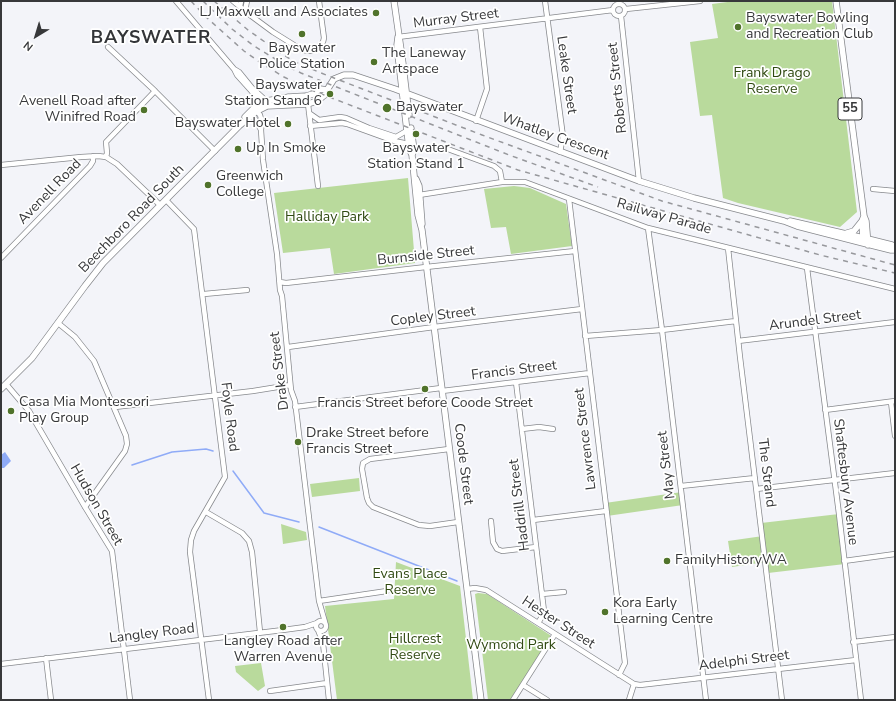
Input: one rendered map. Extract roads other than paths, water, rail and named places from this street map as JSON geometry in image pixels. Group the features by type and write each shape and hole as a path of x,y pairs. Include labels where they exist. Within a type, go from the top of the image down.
{"main road":[{"path":"394,1 398,37 397,45 405,92"},
{"name":"55","path":"836,1 863,219 866,220 866,241"},
{"name":"Coode Street","path":"398,37 401,45 405,82 409,144 415,178 420,194 423,222 422,230"},
{"name":"Whatley Crescent","path":"308,104 321,99 326,94 334,79 344,75 353,75 405,92 476,121 639,181 694,198 843,233 891,250 895,249"},
{"name":"Whatley Crescent","path":"288,97 306,96 313,94 320,89 327,90"},
{"name":"Coode Street","path":"405,92 414,150 412,155"},
{"path":"261,106 288,97"},
{"path":"261,106 308,104"},
{"name":"Beechboro Road South","path":"1,389 32,358 97,271 239,126 261,106"},
{"name":"Coode Street","path":"415,178 414,186 422,230 481,700"},
{"path":"843,233 854,231 863,219"},
{"name":"Whatley Crescent","path":"784,220 797,226 866,241"}],"street":[{"path":"176,1 252,88 261,106"},
{"path":"234,1 273,32 306,51 315,50 320,46 324,38 319,1"},
{"path":"240,7 241,1"},
{"path":"245,11 247,1"},
{"name":"Leake Street","path":"545,1 562,129 560,152"},
{"path":"626,9 700,1"},
{"path":"619,2 626,9 625,13 621,16 615,15 613,10 614,6 619,2"},
{"name":"Murray Street","path":"398,37 613,10"},
{"name":"Roberts Street","path":"621,16 639,181"},
{"path":"476,121 487,89 480,27"},
{"path":"108,47 155,91 215,151"},
{"path":"106,157 106,142 155,91"},
{"path":"288,97 291,100 306,101 308,104 318,186"},
{"name":"Drake Street","path":"261,106 263,160 288,347 290,385 295,401 320,610 318,626 323,643 329,700"},
{"path":"309,113 319,120 340,117 346,118 396,137 408,130"},
{"name":"Drake Street","path":"251,114 261,130"},
{"path":"310,126 342,123 394,141 409,144"},
{"path":"440,148 445,148 494,166 500,171 502,182"},
{"path":"1,165 93,156 106,157 117,164 160,206"},
{"name":"Avenell Road","path":"1,258 90,166 93,161 93,156"},
{"name":"Railway Parade","path":"420,194 502,182 525,182 542,187 569,199 648,228 895,289"},
{"path":"873,189 895,191"},
{"name":"Lawrence Street","path":"569,199 625,663 619,675"},
{"name":"Foyle Road","path":"166,200 194,229 204,294 214,395 226,477 194,531 191,540 190,552 209,700"},
{"name":"May Street","path":"648,228 662,330 706,700"},
{"name":"The Strand","path":"728,248 782,700"},
{"name":"Burnside Street","path":"280,282 286,283 575,252"},
{"name":"Shaftesbury Avenue","path":"807,268 861,700"},
{"path":"204,294 247,290"},
{"name":"Copley Street","path":"288,347 582,309"},
{"path":"585,336 662,330 736,321"},
{"name":"Arundel Street","path":"738,341 895,322"},
{"path":"58,323 75,338 94,361 115,407 126,436 127,444 120,458 85,507"},
{"name":"Francis Street","path":"295,406 590,373"},
{"name":"Haddrill Street","path":"516,382 544,613 538,623"},
{"name":"Hudson Street","path":"6,384 29,411 112,551 130,700"},
{"path":"115,407 253,391 290,385"},
{"path":"825,410 893,402 895,436"},
{"path":"522,429 539,427 553,429"},
{"path":"449,449 370,459 363,463 362,469 367,498 373,507 419,525 430,526 458,522"},
{"path":"756,489 895,473"},
{"path":"681,486 755,478"},
{"path":"533,520 606,511"},
{"path":"206,512 242,533 248,541 252,552 260,632"},
{"path":"491,521 493,542 497,549 502,551 536,547"},
{"path":"844,561 895,554"},
{"name":"Hester Street","path":"467,589 474,588 486,590 634,684"},
{"path":"319,601 387,591"},
{"path":"542,594 564,592"},
{"name":"Drake Street","path":"320,610 326,624 323,643"},
{"path":"325,622 321,621 318,626 322,631 326,629"},
{"name":"Langley Road","path":"1,664 318,626"},
{"path":"513,700 555,634"},
{"path":"854,642 895,637"},
{"path":"46,658 51,700"},
{"name":"Adelphi Street","path":"634,684 640,685 856,660"},
{"path":"270,691 327,683"},
{"path":"629,700 634,684"},
{"path":"523,685 547,700"}],"water":[{"path":"5,452 11,461 4,468 1,468 1,455"}],"waterway":[{"path":"132,465 172,452 206,449 213,451"},
{"path":"233,471 264,513 299,522"},
{"path":"319,527 457,581"}],"railway":[{"path":"191,1 206,17 244,51 284,77 306,88 518,170 820,255 895,273"},
{"path":"203,1 232,29 254,46 301,73 509,155 598,187"},
{"path":"214,1 248,30 279,52 295,62 321,73 482,135 662,201 895,265"}],"place":[{"name":"LJ Maxwell and Associates","path":"376,13"},
{"name":"Bayswater Bowling and Recreation Club","path":"738,27"},
{"name":"Bayswater Police Station","path":"302,34"},
{"name":"The Laneway Artspace","path":"374,62"},
{"name":"Bayswater Station Stand 6","path":"330,94"},
{"name":"Bayswater","path":"387,108"},
{"name":"Avenell Road after Winifred Road","path":"144,110"},
{"name":"Bayswater Hotel","path":"288,124"},
{"name":"Bayswater Station Stand 1","path":"416,134"},
{"name":"Up In Smoke","path":"238,149"},
{"name":"Greenwich College","path":"208,185"},
{"name":"Francis Street before Coode Street","path":"425,389"},
{"name":"Casa Mia Montessori Play Group","path":"11,411"},
{"name":"Drake Street before Francis Street","path":"298,442"},
{"name":"FamilyHistoryWA","path":"667,561"},
{"name":"Kora Early Learning Centre","path":"605,612"},
{"name":"Langley Road after Warren Avenue","path":"283,627"}],"district":[{"name":"BAYSWATER","path":"151,39"}],"park label":[{"name":"Frank Drago Reserve","path":"772,82"},
{"name":"Halliday Park","path":"327,218"},
{"name":"Evans Place Reserve","path":"410,584"},
{"name":"Wymond Park","path":"511,646"},
{"name":"Hillcrest Reserve","path":"415,648"}]}
